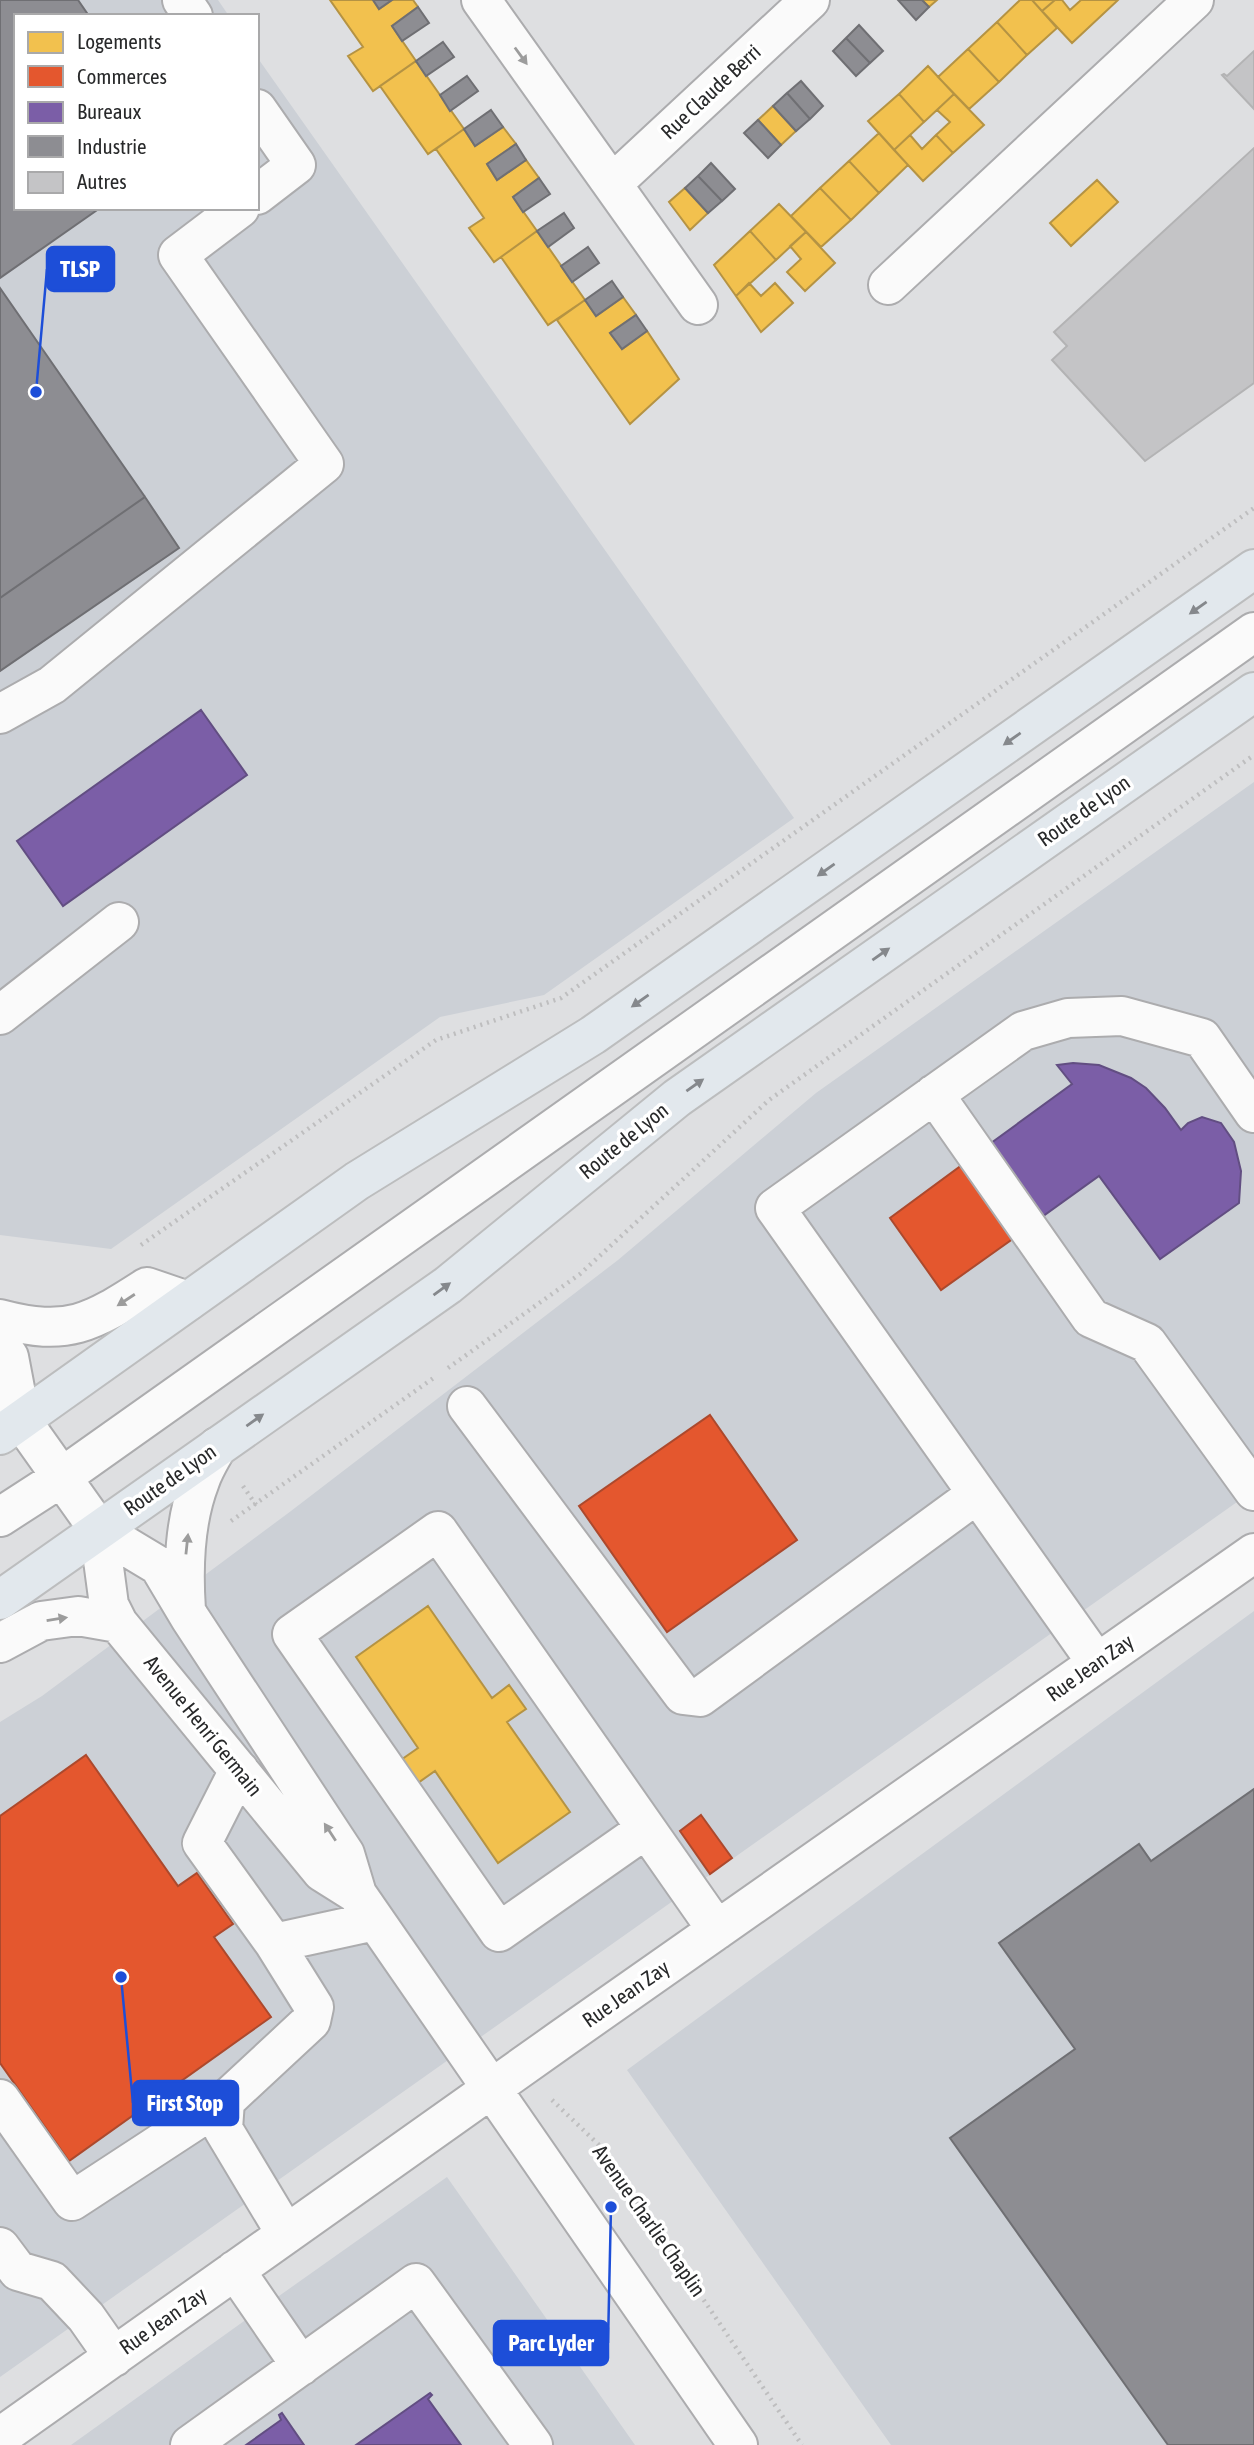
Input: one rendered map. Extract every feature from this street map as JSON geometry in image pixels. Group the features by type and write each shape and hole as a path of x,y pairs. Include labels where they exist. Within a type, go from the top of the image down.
{"main road":[{"path":"7,1421 188,1301 357,1181 593,1035 1254,569"},
{"name":"Route de Lyon","path":"0,1600 449,1285 677,1098 1254,692"}],"street":[{"path":"481,0 698,304"},
{"path":"888,285 1194,0"},
{"name":"Rue Claude Berri","path":"612,184 803,3"},
{"path":"259,112 296,165 259,193"},
{"path":"0,715 52,685 324,464 178,256 237,210"},
{"path":"0,1517 62,1477 1254,632"},
{"path":"0,1015 119,922"},
{"path":"1097,1663 775,1208 1023,1031 1068,1018 1122,1016 1202,1038 1254,1113"},
{"path":"934,1094 1091,1318 1147,1343 1254,1492"},
{"path":"0,1319 22,1325 66,1328 101,1316 147,1287 188,1301"},
{"name":"Avenue Henri Germain","path":"0,1345 9,1357 7,1421 62,1477 99,1530 159,1566 345,1854 366,1907 493,2088"},
{"path":"467,1406 683,1695 700,1696 977,1494"},
{"path":"187,1612 184,1572 189,1520 200,1481 217,1447"},
{"name":"Avenue Henri Germain","path":"99,1530 109,1605 118,1623 322,1872 366,1907"},
{"path":"646,1829 499,1932 292,1634 438,1531 717,1930"},
{"name":"Rue Jean Zay","path":"0,2437 1254,1553"},
{"path":"0,1643 41,1621 78,1616 118,1623"},
{"path":"0,2099 72,2201 225,2101 311,2021 314,2007 274,1943 202,1843 239,1770"},
{"path":"274,1943 366,1907"},
{"path":"493,2088 738,2445"},
{"path":"225,2101 223,2129 286,2234"},
{"path":"6,2268 52,2281 86,2317 114,2357"},
{"path":"235,2270 300,2365"},
{"path":"190,2445 416,2283 533,2445"}],"path":[{"path":"134,1250 436,1040 561,998 1254,508"},
{"path":"186,1549 256,1505 580,1274 769,1100 1254,755"},
{"name":"Avenue Charlie Chaplin","path":"493,2088 551,2099 598,2144 803,2445"}],"shaded area":[{"path":"0,0 218,0 228,14 14,14 14,210 259,210 259,60 794,818 544,995 440,1017 111,1249 0,1235"},
{"path":"1254,782 1254,1490 0,2377 0,1722 42,1696 291,1511 618,1260 816,1093"},
{"path":"1254,1611 1254,2445 891,2445 627,2070"},
{"path":"447,2177 635,2445 71,2445 279,2296"}],"building: Logements":[{"path":"330,0 373,0 379,9 392,0 413,0 418,7 392,26 416,61 373,91 348,56 363,47"},
{"path":"922,0 937,0 929,7"},
{"path":"1020,0 1032,0 1057,28 1027,55 997,22"},
{"path":"1032,0 1055,0 1042,11"},
{"path":"1055,0 1062,0 1070,10 1081,0 1118,0 1072,43 1042,11"},
{"path":"997,22 1027,55 999,82 968,49"},
{"path":"968,49 999,82 969,109 938,77"},
{"path":"416,61 464,129 428,154 380,86"},
{"path":"928,66 954,94 924,122 899,94"},
{"path":"899,94 924,122 894,150 868,121"},
{"path":"954,94 984,125 953,153 936,135 950,122 937,110"},
{"path":"773,106 796,131 781,145 758,120"},
{"path":"503,127 516,144 487,164 497,180 526,160 539,178 513,197 537,231 494,262 469,228 484,218 436,149 464,129 475,146"},
{"path":"879,133 908,165 879,193 849,161"},
{"path":"910,135 922,149 936,135 953,153 923,181 894,150"},
{"path":"849,161 879,193 851,220 820,188"},
{"path":"1097,180 1118,202 1071,246 1050,223"},
{"path":"685,188 708,213 690,230 669,202"},
{"path":"820,188 851,220 821,247 791,216"},
{"path":"779,204 806,232 776,260 750,231"},
{"path":"537,231 585,300 548,325 501,257"},
{"path":"750,231 776,260 736,296 714,265"},
{"path":"806,232 835,263 805,291 787,272 801,259 790,246"},
{"path":"749,283 761,296 775,283 793,303 761,332 736,296"},
{"path":"623,297 636,315 610,333 622,349 647,331 679,379 630,424 557,320 585,300 596,316"},
{"path":"428,1606 492,1698 509,1685 526,1709 507,1722 570,1812 498,1863 435,1771 415,1785 398,1762 418,1748 356,1657"}],"building: Commerces":[{"path":"962,1165 1014,1238 941,1290 890,1218"},
{"path":"710,1415 797,1540 667,1632 579,1506"},
{"path":"86,1755 178,1886 197,1873 233,1924 214,1937 271,2017 69,2161 0,2063 0,1816"},
{"path":"701,1815 732,1858 710,1874 680,1831"}],"building: Bureaux":[{"path":"201,710 247,775 63,906 17,841"},
{"path":"1057,1065 1099,1065 1131,1078 1146,1088 1181,1130 1188,1123 1202,1117 1221,1123 1234,1142 1241,1171 1239,1203 1160,1259 1099,1176 1039,1219 987,1146 1072,1084"},
{"path":"430,2393 432,2395 428,2399 461,2445 356,2445"},
{"path":"282,2413 304,2445 246,2445 281,2420 279,2415"}],"building: Industrie":[{"path":"0,0 78,0 88,14 14,14 14,210 97,210 0,278"},
{"path":"373,0 392,0 379,9"},
{"path":"898,0 922,0 929,7 916,20"},
{"path":"418,7 429,23 402,41 392,26"},
{"path":"859,25 883,51 870,63 846,38"},
{"path":"846,38 870,63 856,76 833,51"},
{"path":"443,42 454,57 426,76 416,61"},
{"path":"467,76 478,91 450,111 440,95"},
{"path":"801,81 823,106 810,119 787,93"},
{"path":"787,93 810,119 796,131 773,106"},
{"path":"491,110 503,127 475,146 464,129"},
{"path":"758,120 781,145 768,158 744,133"},
{"path":"516,144 526,160 497,180 487,164"},
{"path":"711,163 735,189 722,201 698,176"},
{"path":"698,176 722,201 708,213 685,188"},
{"path":"539,178 550,194 523,212 513,197"},
{"path":"564,213 574,228 548,247 537,231"},
{"path":"588,247 599,263 572,282 561,266"},
{"path":"612,281 623,297 596,316 585,300"},
{"path":"0,288 145,497 0,598"},
{"path":"636,315 647,331 622,349 610,333"},
{"path":"145,497 179,548 0,671 0,598"},
{"path":"1254,1789 1254,2445 1168,2445 950,2138 1075,2049 999,1943 1139,1844 1151,1861"}],"building: Autres":[{"path":"1254,51 1254,109 1222,75 1227,76"},
{"path":"1254,148 1254,383 1145,461 1052,360 1067,346 1054,332"}],"place":[{"name":"TLSP","path":"36,392"},
{"name":"First Stop","path":"121,1977"},
{"name":"Parc Lyder","path":"611,2207"}]}
